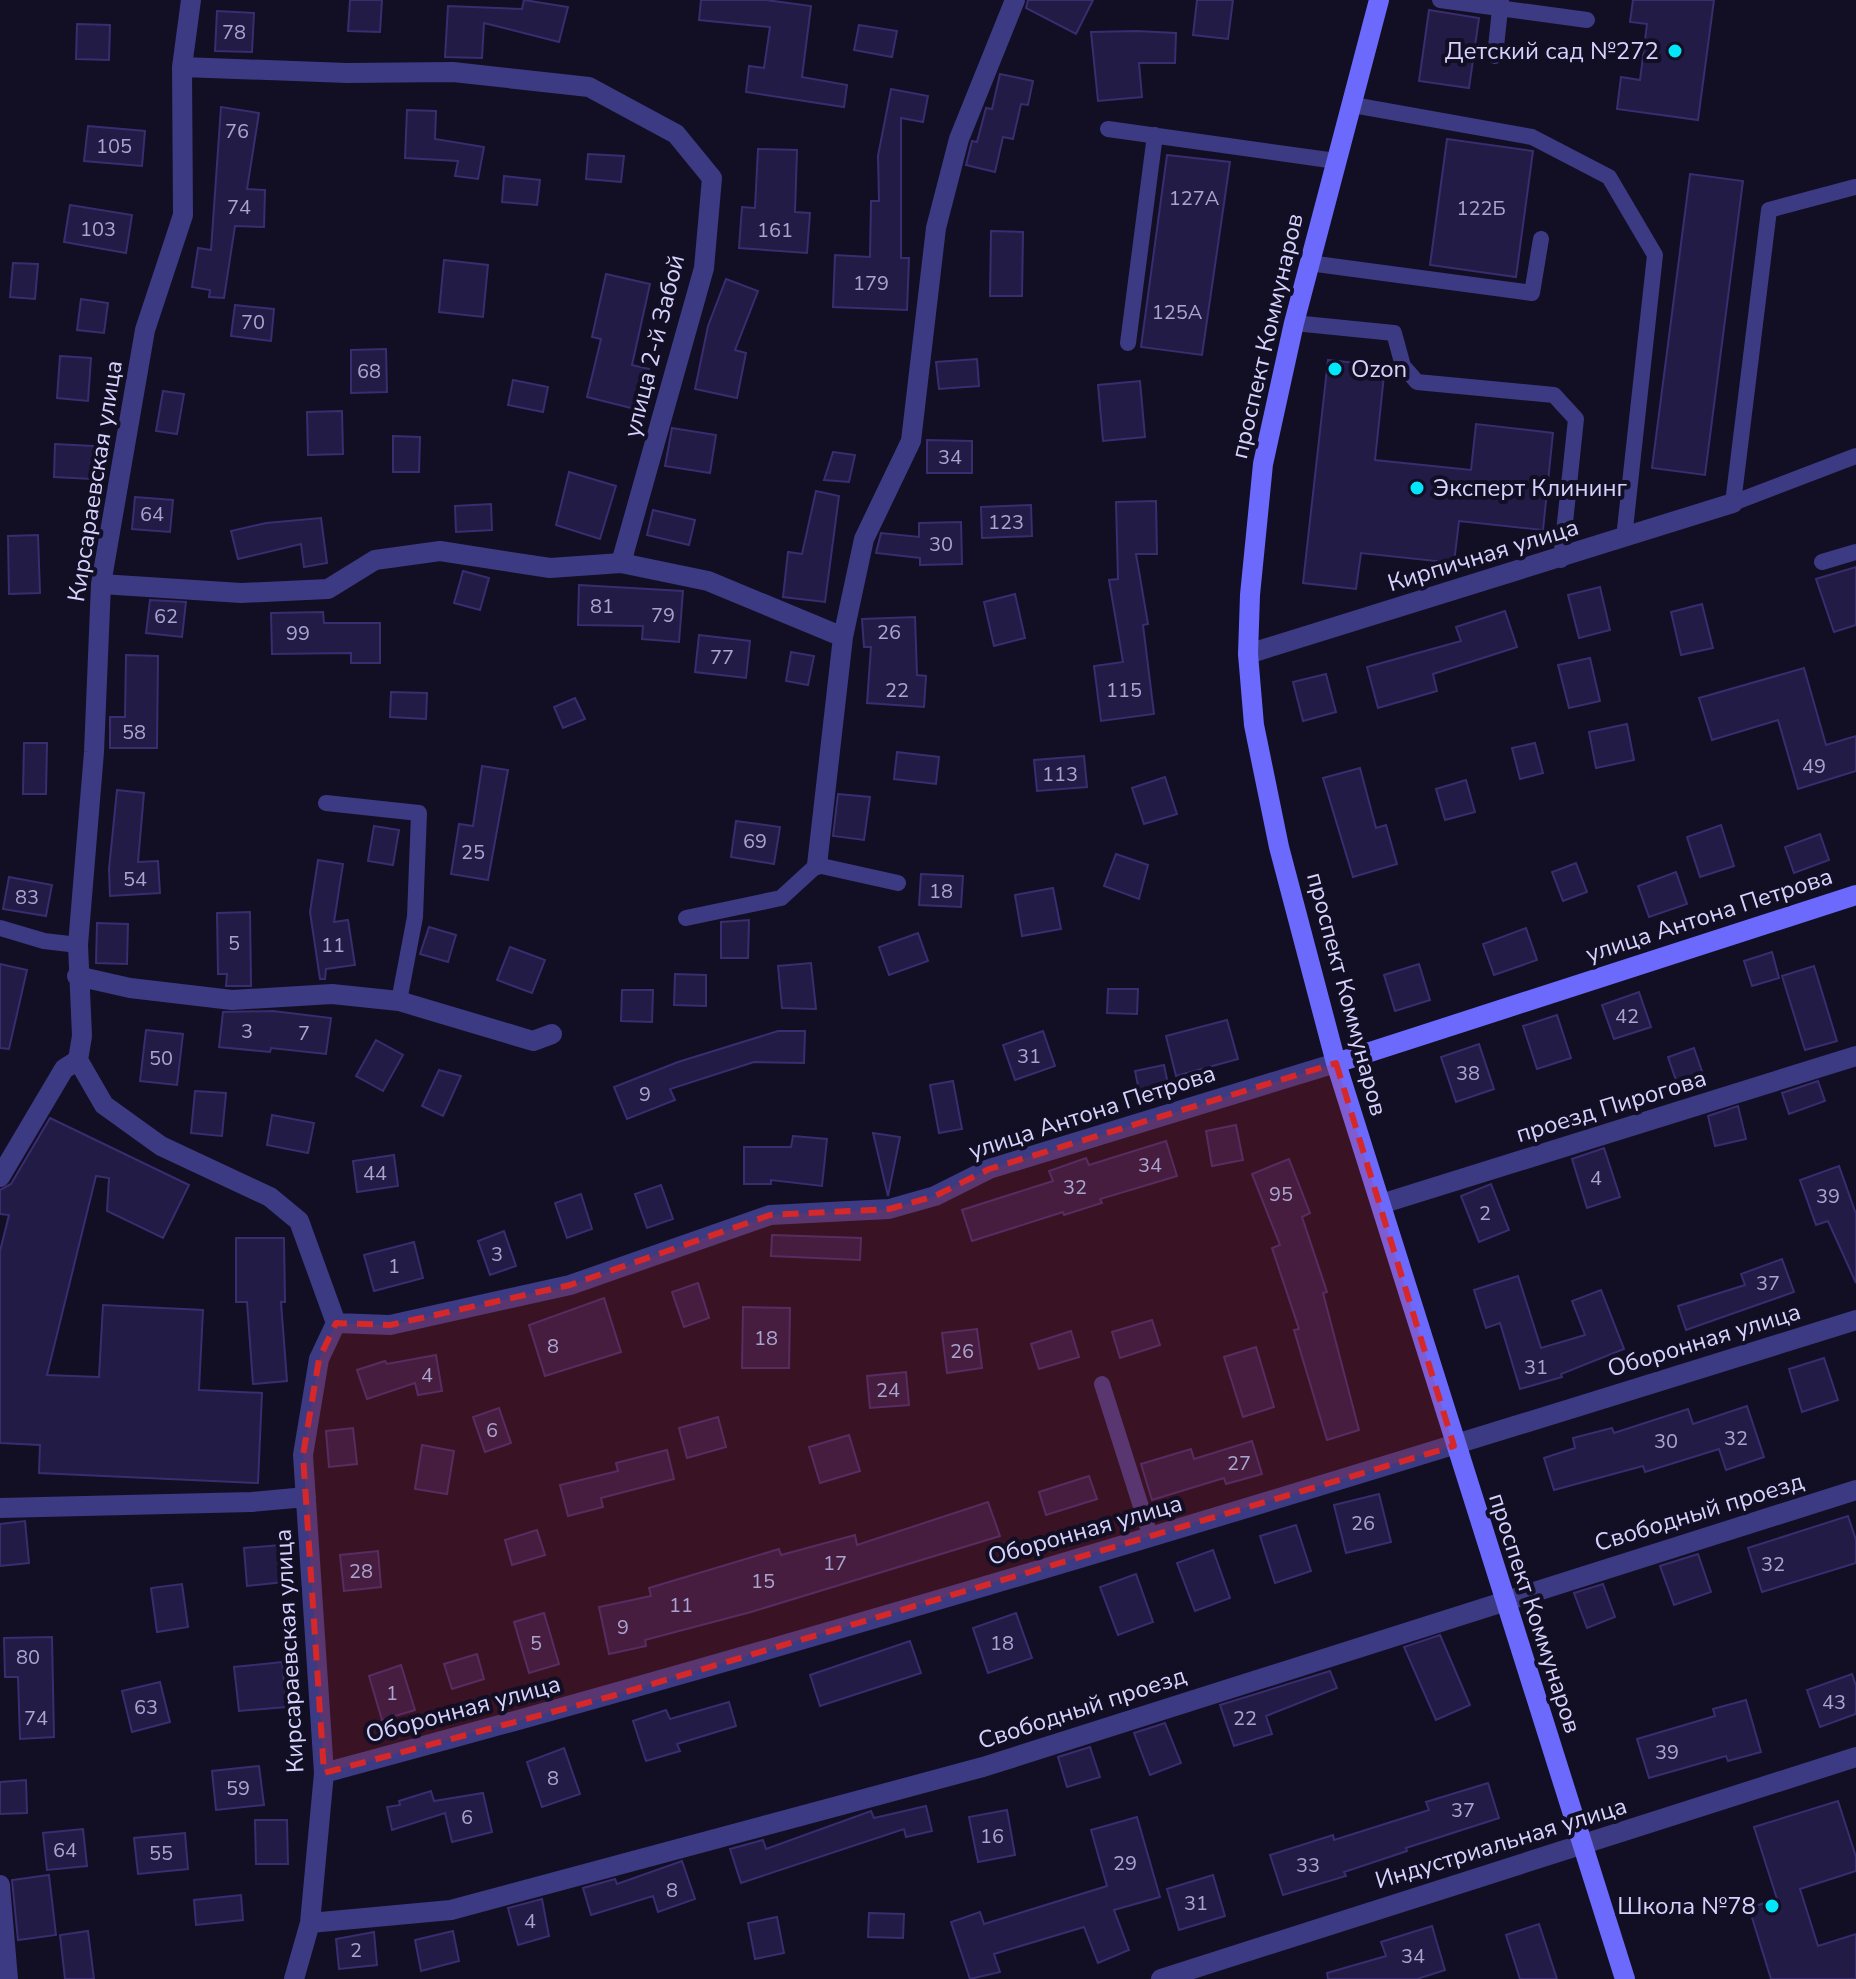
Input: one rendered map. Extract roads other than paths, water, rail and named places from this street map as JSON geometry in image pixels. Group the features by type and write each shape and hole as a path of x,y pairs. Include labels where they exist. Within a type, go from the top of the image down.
{"street":[{"name":"Кирсараевская улица","path":"78,1060 82,1036 78,945 94,752 101,584 145,330 183,215 182,67 191,0"},
{"path":"817,865 843,637 864,539 911,441 936,228 955,154 1015,0"},
{"name":"проспект Коммунаров","path":"1379,0 1309,263 1263,464 1250,595 1248,654 1254,725 1279,847 1336,1063 1454,1446 1625,1979"},
{"name":"улица 2-й Забой","path":"182,67 347,73 453,72 589,87 676,134 712,178 704,268 621,563"},
{"name":"Кирпичная улица","path":"1248,654 1561,560 1733,503"},
{"path":"101,584 241,593 328,589 375,560 440,551 550,568 621,563 708,581 843,637"},
{"name":"улица Антона Петрова","path":"336,1323 390,1325 570,1285 770,1215 889,1209 935,1196 989,1169 1336,1063 1856,895"},
{"path":"77,976 130,988 232,1000 332,994 399,1001 533,1041 552,1034"},
{"name":"проезд Пирогова","path":"1381,1204 1856,1056"},
{"path":"0,1177 64,1069 78,1060 104,1105 161,1146 270,1197 299,1221 310,1244 336,1323"},
{"name":"Оборонная улица","path":"324,1773 612,1696 1151,1538 1856,1320"},
{"name":"Кирсараевская улица","path":"294,1979 310,1923 324,1773 303,1455 319,1359 336,1323"},
{"name":"Свободный проезд","path":"310,1923 451,1910 938,1780 1856,1490"},
{"path":"0,1508 236,1503 306,1497"},
{"name":"Индустриальная улица","path":"1161,1979 1856,1757"},
{"path":"0,1885 8,1979"}],"lane":[{"path":"1440,0 1501,4 1587,20"},
{"path":"1495,56 1501,4"},
{"path":"1353,105 1532,137 1609,177 1655,255 1624,538"},
{"path":"1108,129 1336,161"},
{"path":"1128,343 1155,135"},
{"path":"1855,187 1769,210 1733,503 1856,456"},
{"path":"1309,263 1532,293 1541,239"},
{"path":"1294,323 1394,333 1403,366 1417,382 1554,395 1564,403 1576,419 1561,560"},
{"path":"1822,562 1856,552"},
{"path":"326,803 419,813 415,917 399,1001"},
{"path":"686,918 781,898 817,865 898,883"},
{"path":"0,928 44,941 78,945"},
{"path":"1102,1384 1151,1538"}],"place":[{"name":"Детский сад №272","path":"1675,51"},
{"name":"Ozon","path":"1335,369"},
{"name":"Эксперт Клининг","path":"1417,488"},
{"name":"Школа №78","path":"1772,1906"}]}
